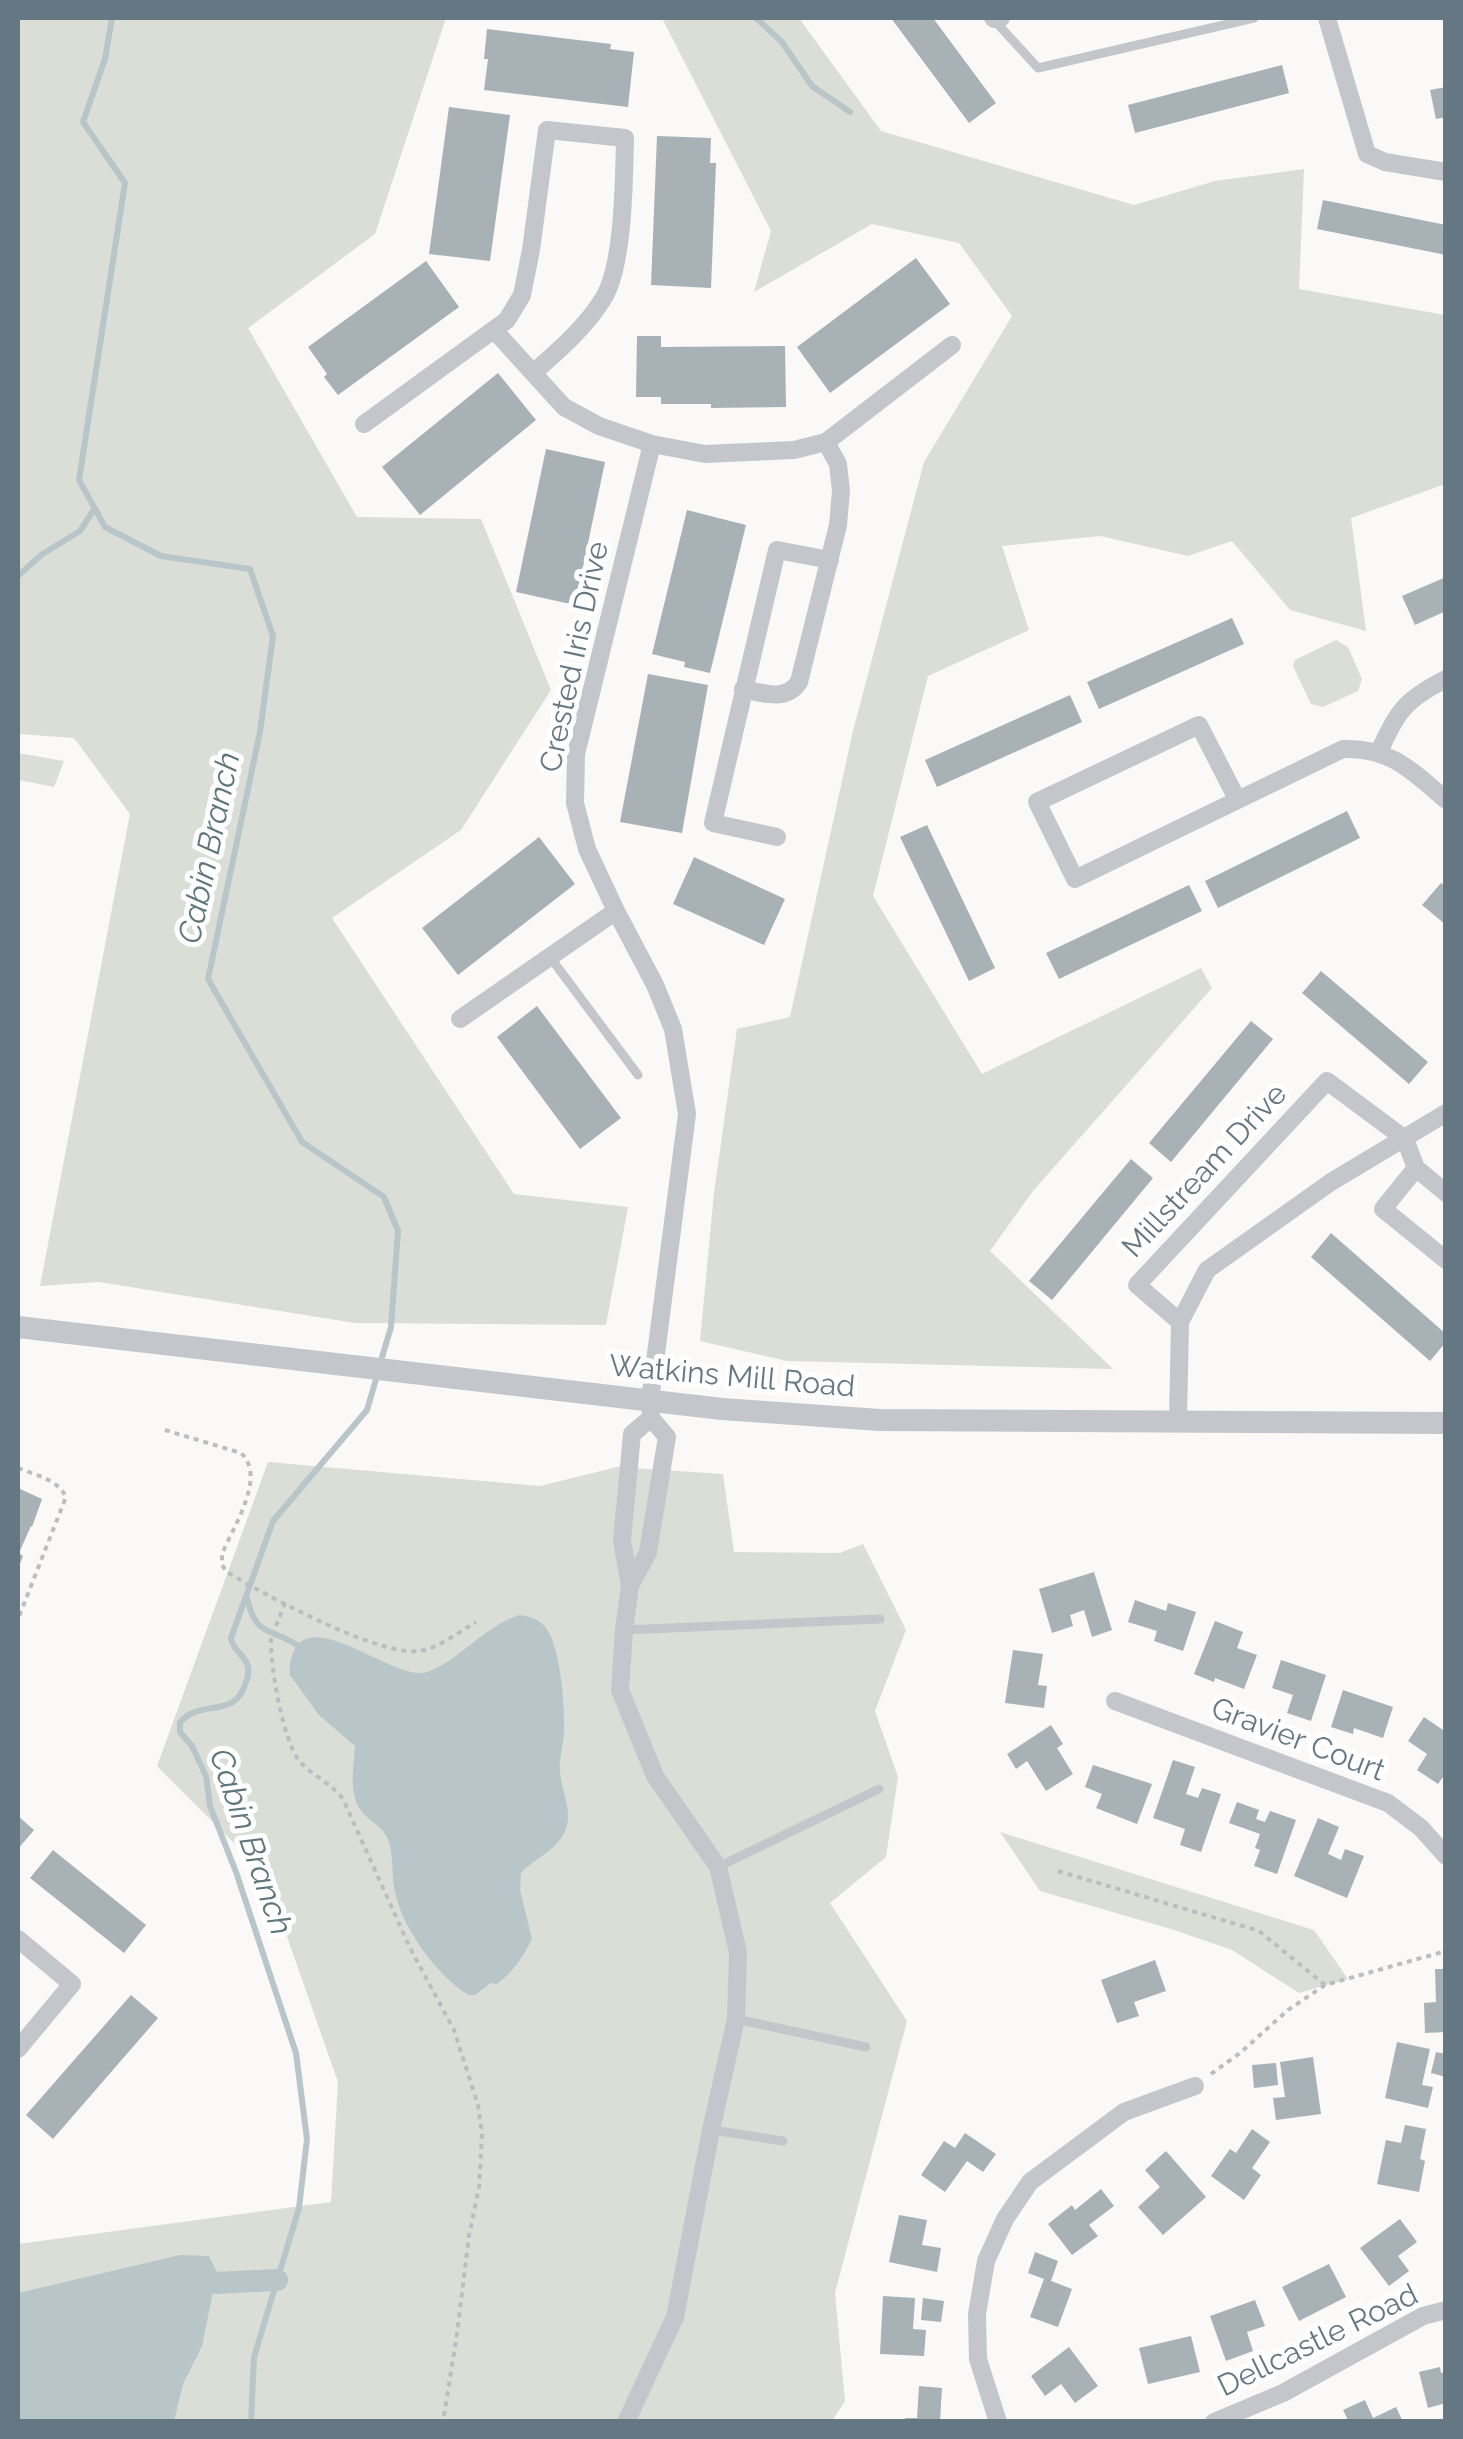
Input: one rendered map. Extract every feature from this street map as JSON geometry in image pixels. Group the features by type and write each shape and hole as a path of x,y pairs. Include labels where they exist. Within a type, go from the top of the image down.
{"street":[{"path":"1327,18 1366,154 1385,162 1446,172"},
{"path":"364,424 506,320 522,294 547,130 625,138 624,192 616,259 605,297 570,342 533,373"},
{"path":"494,330 564,407 600,426 652,444 704,454 794,450 826,442 952,345"},
{"path":"743,689 784,694 794,691 799,682 830,560 842,491 838,464 826,442"},
{"name":"Crested Iris Drive","path":"651,1409 687,1114 673,1029 656,984 616,912 588,849 575,803 574,777 576,754 652,444"},
{"path":"777,838 714,824 777,550 830,560"},
{"path":"1379,752 1392,723 1410,700 1446,679"},
{"path":"1237,799 1199,725 1036,802 1075,879 1344,749 1362,748 1393,758 1446,800"},
{"path":"460,1020 616,912"},
{"name":"Millstream Drive","path":"1180,1322 1137,1285 1327,1080 1404,1139"},
{"path":"1178,1421 1180,1322 1207,1270 1331,1182 1446,1113"},
{"path":"1404,1139 1416,1168 1446,1193"},
{"path":"1416,1168 1384,1209 1446,1260"},
{"name":"Watkins Mill Road","path":"18,1326 434,1375 651,1409 880,1420 1446,1422"},
{"path":"626,2422 675,2316 736,2019 738,1952 718,1867 655,1776 620,1690 630,1586 622,1540 632,1434 651,1409 667,1437 648,1552 630,1586"},
{"name":"Gravier Court","path":"1115,1701 1388,1803 1421,1828 1446,1856"},
{"path":"18,1939 72,1984 18,2049"},
{"path":"998,2422 978,2359 977,2314 986,2261 1005,2219 1030,2182 1124,2112 1195,2086"},
{"name":"Dellcastle Road","path":"1214,2422 1283,2393 1423,2316 1446,2310"}],"lane":[{"path":"996,18 1038,68 1254,18"},
{"path":"550,957 638,1075"},
{"path":"624,1630 880,1619"},
{"path":"718,1867 879,1789"},
{"path":"736,2019 866,2047"},
{"path":"711,2130 783,2141"}],"path":[{"path":"165,1430 241,1453 252,1468 249,1490 222,1554 222,1566 227,1572 353,1635 406,1651 430,1648 476,1622"},
{"path":"18,1468 51,1481 66,1498 18,1619"},
{"path":"276,1626 286,1603"},
{"path":"271,1638 272,1662 289,1744 308,1770 336,1789 343,1799 410,1948 454,2030 478,2105 482,2134 479,2188 468,2235 442,2422"},
{"path":"1058,1871 1260,1931 1324,1986"},
{"path":"1195,2086 1288,2010 1324,1986 1446,1952"}],"shaded area":[{"path":"18,18 446,18 375,234 248,328 357,517 481,519 551,690 461,830 332,918 514,1194 628,1207 606,1325 355,1323 99,1282 40,1286 130,814 74,738 18,734"},
{"path":"662,18 799,18 881,131 1134,205 1215,181 1304,169 1299,289 1445,315 1445,484 1351,518 1366,631 1290,610 1232,541 1188,556 1100,536 1002,546 1029,630 928,676 873,896 982,1074 1201,968 1212,988 1033,1191 990,1251 1113,1369 787,1361 700,1341 714,1193 737,1029 790,1017 853,731 924,462 1012,316 959,243 872,224 754,292 771,231"},
{"path":"1336,640 1348,647 1362,679 1358,691 1323,707 1311,704 1293,666 1295,660"},
{"path":"18,753 64,761 54,787 19,780"},
{"path":"268,1462 540,1486 617,1467 723,1474 734,1552 840,1553 863,1544 906,1630 875,1711 898,1777 886,1857 830,1903 907,2021 835,2293 845,2401 832,2421 18,2421 18,2244 331,2202 338,2082 265,1874 157,1766"},
{"path":"519,1615 534,1618 546,1628 559,1663 564,1722 560,1771 567,1824 557,1844 521,1873 520,1890 532,1939 525,1952 497,1984 491,1983 469,1995 446,1977 415,1938 394,1889 387,1837 355,1799 355,1746 319,1715 290,1675 290,1664 303,1640 317,1637 396,1667 427,1672"},
{"path":"1000,1832 1314,1930 1348,1979 1299,1993 1232,1950 1040,1891"},
{"path":"180,2255 209,2256 217,2272 202,2346 183,2384 174,2421 18,2421 18,2293"}],"building":[{"path":"891,18 933,18 996,103 969,123"},
{"path":"487,29 611,44 610,49 634,52 628,107 484,90"},
{"path":"1282,65 1289,93 1135,133 1128,105"},
{"path":"1446,87 1446,117 1436,119 1430,90"},
{"path":"449,107 510,115 490,261 429,254"},
{"path":"657,136 711,138 710,163 716,163 711,288 651,285"},
{"path":"1323,200 1446,225 1446,255 1317,229"},
{"path":"916,258 950,304 830,393 797,347"},
{"path":"426,261 459,307 338,395 308,347"},
{"path":"637,336 661,336 661,347 785,346 786,407 711,408 711,404 661,404 661,397 636,397"},
{"path":"498,373 536,420 420,515 382,467"},
{"path":"546,449 605,462 575,605 516,592"},
{"path":"687,510 746,525 710,673 652,654"},
{"path":"1446,577 1446,611 1415,625 1402,596"},
{"path":"1232,618 1244,644 1099,709 1087,682"},
{"path":"648,674 708,685 682,833 620,822"},
{"path":"1070,695 1082,722 937,787 925,760"},
{"path":"1347,811 1360,838 1218,908 1205,881"},
{"path":"927,825 995,968 969,981 900,837"},
{"path":"539,837 575,884 458,975 422,928"},
{"path":"694,857 785,899 764,945 673,904"},
{"path":"1441,883 1446,887 1446,925 1422,905"},
{"path":"1189,885 1202,911 1059,979 1046,953"},
{"path":"1321,971 1428,1062 1409,1084 1302,993"},
{"path":"537,1006 621,1118 580,1149 497,1037"},
{"path":"1251,1021 1273,1039 1171,1162 1149,1143"},
{"path":"1131,1159 1153,1178 1052,1300 1029,1281"},
{"path":"1331,1233 1446,1334 1446,1342 1430,1361 1311,1257"},
{"path":"18,1488 42,1499 19,1553 23,1556 18,1569"},
{"path":"1094,1572 1112,1630 1092,1637 1084,1610 1070,1615 1073,1626 1052,1633 1039,1589"},
{"path":"1135,1600 1166,1611 1168,1603 1196,1612 1183,1651 1154,1641 1157,1631 1128,1622"},
{"path":"1215,1621 1243,1632 1237,1648 1257,1655 1244,1689 1194,1674"},
{"path":"1013,1650 1043,1654 1038,1685 1047,1686 1044,1708 1005,1703"},
{"path":"1281,1660 1326,1675 1311,1721 1287,1713 1293,1695 1272,1688"},
{"path":"1343,1690 1393,1707 1383,1738 1354,1728 1353,1734 1331,1727"},
{"path":"1424,1717 1446,1732 1446,1773 1438,1784 1417,1770 1427,1754 1408,1741"},
{"path":"1051,1725 1063,1744 1057,1748 1073,1774 1046,1791 1027,1761 1016,1769 1007,1754"},
{"path":"1173,1760 1195,1767 1186,1794 1198,1798 1202,1788 1221,1794 1201,1852 1180,1845 1185,1829 1153,1818"},
{"path":"1093,1765 1152,1784 1137,1824 1096,1808 1102,1794 1085,1787"},
{"path":"1237,1802 1259,1810 1256,1819 1265,1822 1270,1811 1296,1820 1277,1874 1254,1866 1260,1834 1229,1823"},
{"path":"18,1816 34,1830 18,1849"},
{"path":"1318,1818 1339,1827 1328,1854 1341,1860 1345,1849 1364,1856 1347,1898 1294,1876"},
{"path":"53,1850 146,1925 124,1953 30,1878"},
{"path":"1155,1960 1166,1991 1134,2002 1139,2016 1117,2023 1101,1980"},
{"path":"1435,1969 1446,1969 1446,2032 1425,2033 1424,2003 1436,2002"},
{"path":"131,1995 158,2018 53,2139 26,2115"},
{"path":"1397,2042 1430,2049 1422,2085 1433,2087 1428,2108 1385,2098"},
{"path":"1436,2052 1446,2054 1446,2077 1431,2073"},
{"path":"1313,2057 1321,2114 1276,2120 1273,2098 1285,2097 1280,2062"},
{"path":"1276,2063 1278,2085 1254,2088 1252,2065"},
{"path":"1405,2125 1426,2129 1419,2192 1377,2184 1386,2140 1401,2143"},
{"path":"1252,2129 1270,2142 1252,2168 1261,2175 1244,2200 1211,2176 1230,2149 1236,2153"},
{"path":"965,2133 996,2154 983,2172 967,2161 945,2192 921,2175 944,2141 955,2148"},
{"path":"1166,2151 1206,2197 1163,2235 1138,2207 1160,2187 1145,2170"},
{"path":"1101,2189 1114,2206 1089,2225 1098,2236 1072,2255 1048,2224 1072,2205 1075,2210"},
{"path":"899,2215 927,2220 922,2245 941,2248 937,2272 889,2262"},
{"path":"1400,2219 1417,2242 1398,2256 1409,2271 1389,2286 1360,2248"},
{"path":"1035,2252 1058,2261 1051,2281 1072,2289 1058,2327 1030,2317 1044,2279 1028,2273"},
{"path":"1329,2264 1346,2297 1299,2321 1282,2287"},
{"path":"883,2296 915,2298 913,2329 926,2330 924,2356 880,2354"},
{"path":"923,2298 944,2301 941,2322 921,2320"},
{"path":"1255,2300 1265,2326 1247,2332 1253,2351 1226,2361 1210,2316"},
{"path":"1191,2336 1200,2372 1148,2384 1139,2348"},
{"path":"1069,2347 1098,2386 1075,2403 1061,2384 1045,2396 1031,2376"},
{"path":"1440,2367 1441,2373 1446,2372 1446,2403 1428,2408 1419,2372"},
{"path":"919,2386 942,2388 940,2422 905,2422 905,2418 917,2418"},
{"path":"1365,2400 1373,2418 1396,2407 1403,2422 1349,2422 1343,2410"}],"waterway":[{"name":"Cabin Branch","path":"112,18 105,59 83,122 125,183 79,480 105,527 161,556 250,569 273,636 260,732 208,979 302,1142 384,1197 398,1231 391,1327 380,1364"},
{"path":"756,18 782,42 812,86 850,112"},
{"path":"18,576 41,555 80,531 95,508"},
{"name":"Cabin Branch","path":"251,2422 254,2357 299,2208 307,2139 296,2053 210,1806 206,1776 192,1746 180,1732 180,1722 198,1711 226,1705 241,1694 248,1666 231,1638 273,1521 367,1410 377,1376"},
{"path":"247,1598 259,1625 297,1645"},
{"path":"215,2283 277,2280"}]}
